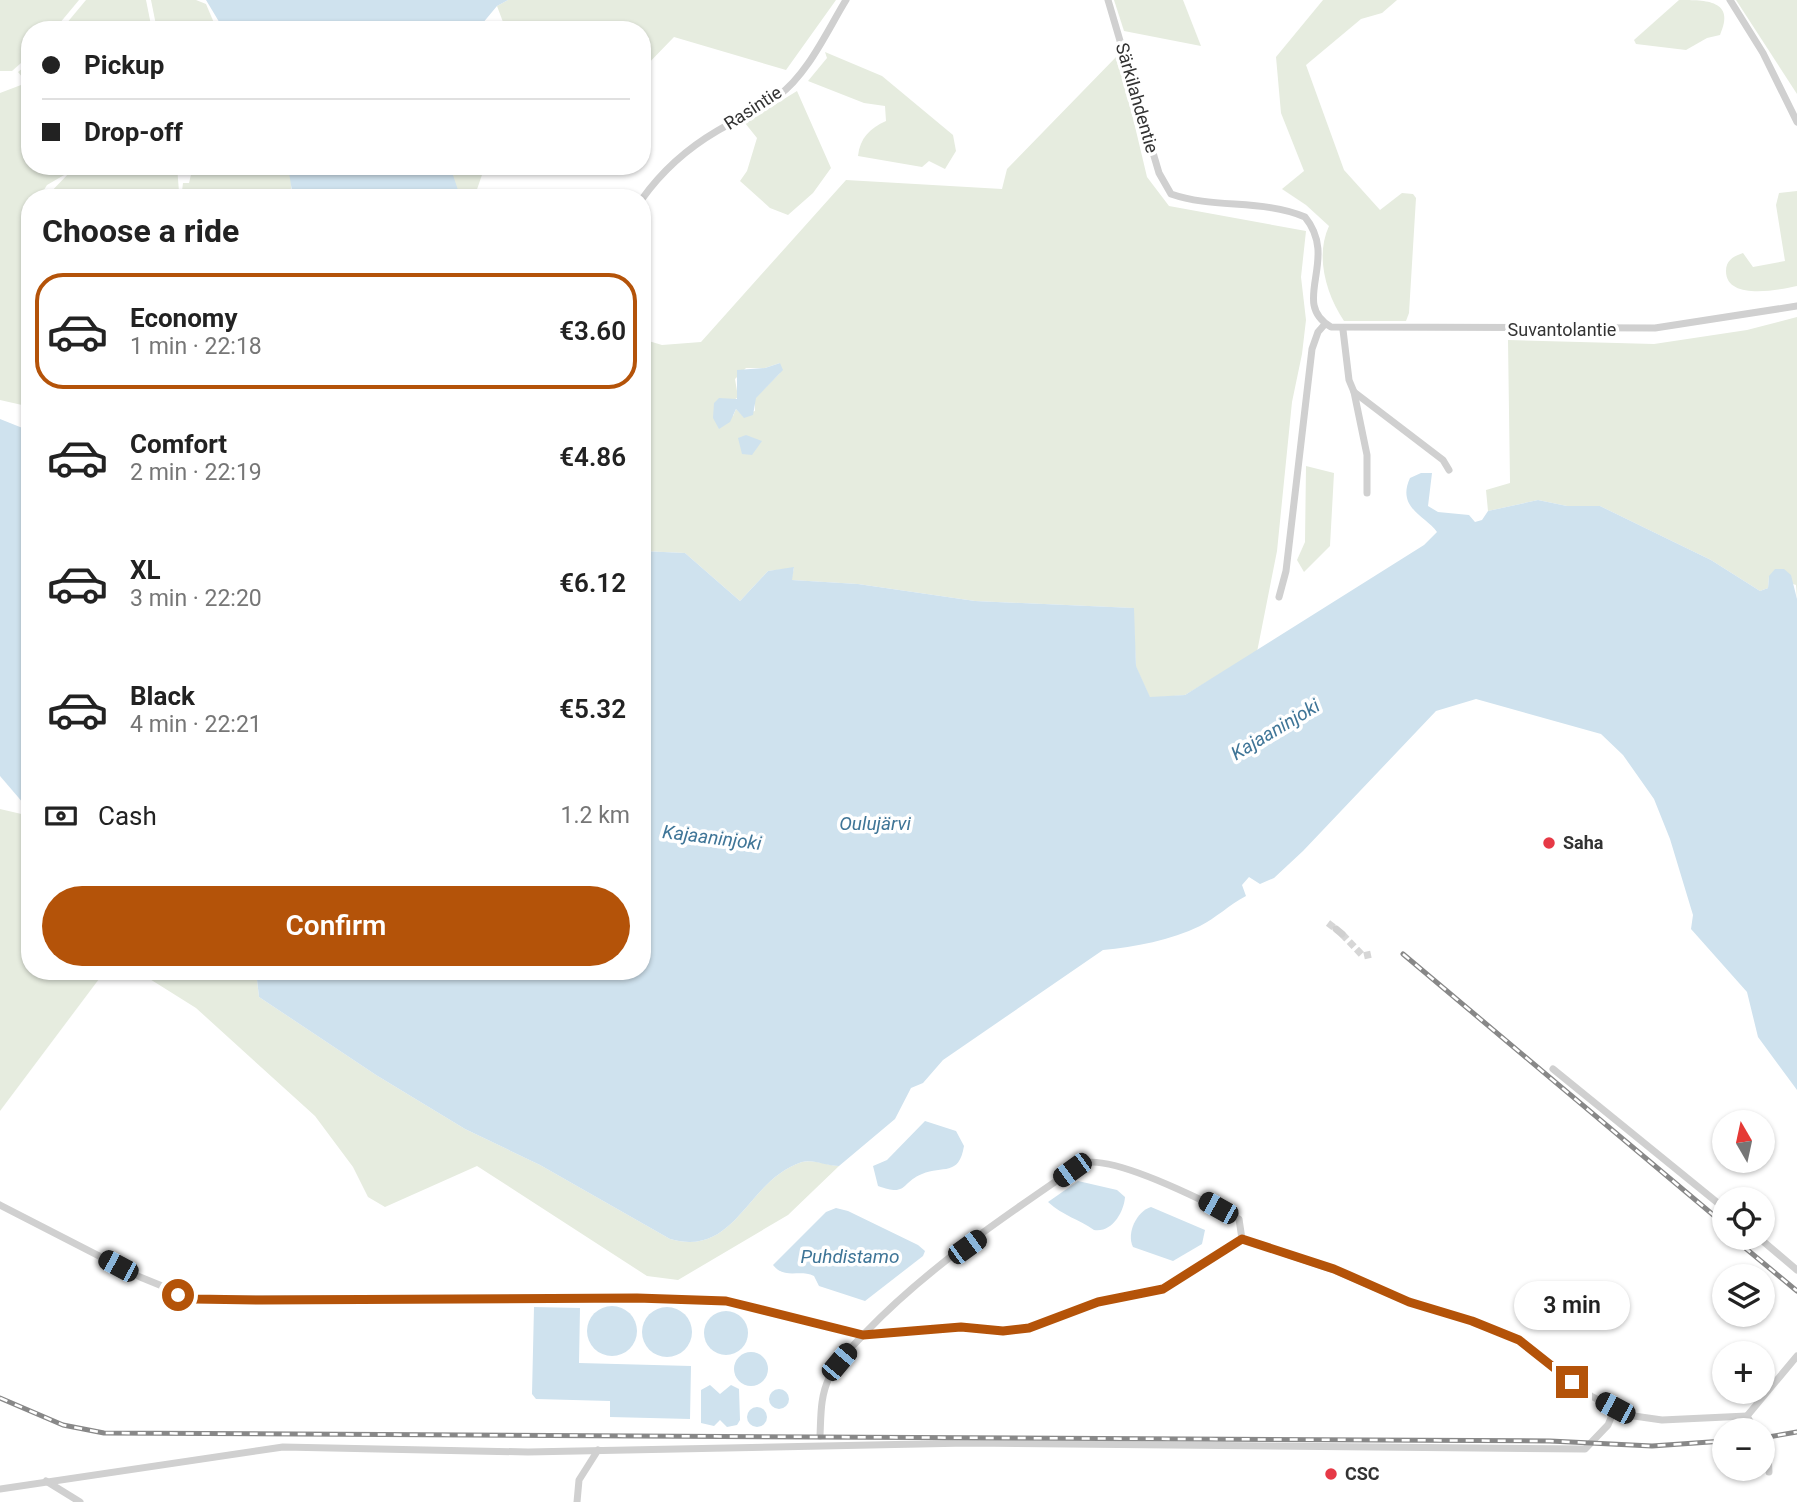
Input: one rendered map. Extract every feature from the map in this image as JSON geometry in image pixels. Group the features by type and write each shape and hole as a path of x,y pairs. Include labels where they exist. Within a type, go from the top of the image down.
{"street":[{"name":"Rasintie","path":"649,189 660,174 713,133 779,96 800,72 846,0"},
{"name":"Särkilahdentie","path":"1108,0 1159,173 1171,194 1190,201 1272,207 1305,217 1319,240 1312,306 1318,319 1325,324"},
{"path":"1730,0 1769,63 1797,122"},
{"name":"Suvantolantie","path":"1325,324 1343,330 1655,328 1797,306"},
{"path":"1279,597 1286,571 1312,349 1318,332 1325,324"},
{"path":"1343,330 1349,380 1367,455 1367,493"},
{"path":"1354,392 1443,460 1449,470"},
{"path":"1553,1069 1712,1198"},
{"path":"820,1436 821,1397 829,1377 863,1335 921,1279 1088,1161 1097,1160 1196,1196 1239,1219 1242,1239"},
{"path":"0,1205 140,1277 194,1299 637,1298 726,1301 863,1335 947,1328 1003,1331 1029,1328 1098,1302 1163,1289 1242,1239"},
{"path":"1242,1239 1334,1269 1409,1302 1472,1321 1519,1340 1572,1382 1627,1415 1662,1420 1747,1416 1797,1356"},
{"path":"1773,1250 1797,1270"},
{"path":"0,1489 193,1463 284,1447 528,1452 968,1443 1585,1449 1608,1425 1615,1408"},
{"path":"578,1502 579,1480 598,1450"},
{"path":"45,1481 80,1502"}],"shaded area":[{"path":"0,0 79,0 62,21 21,21 21,63 12,71 0,71"},
{"path":"86,0 146,0 150,21 68,21"},
{"path":"151,0 196,0 206,4 213,21 155,21"},
{"path":"508,0 836,0 786,70 674,37 651,61 651,21 503,21 497,6"},
{"path":"1114,0 1183,0 1201,46 1124,31"},
{"path":"1323,0 1397,0 1382,13 1361,19 1306,65 1344,170 1380,210 1402,193 1413,194 1416,198 1409,313 1406,321 1344,321 1332,299 1324,275 1323,250 1329,226 1306,205 1282,189 1304,171 1281,113 1276,57"},
{"path":"1679,0 1716,4 1724,15 1720,35 1707,38 1686,50 1636,44 1634,40"},
{"path":"1736,0 1797,0 1797,94"},
{"path":"825,52 882,76 953,135 956,151 945,169 929,161 922,167 858,156 867,134 886,121 885,106 864,103 808,81 827,58"},
{"path":"1118,55 1147,177 1169,206 1306,231 1301,277 1306,320 1292,402 1277,551 1257,652 1185,695 1150,698 1136,667 1133,608 975,601 858,584 791,580 794,568 768,571 740,601 685,553 651,551 651,342 662,345 701,342 846,180 1002,189 1007,169","holes":["780,363 780,373 755,398 755,411 742,415 736,409 733,416 727,399 733,401 738,397 735,379 746,368 765,368"]},
{"path":"21,85 21,175 64,175 45,189 21,189 21,405 0,400 0,93"},
{"path":"797,91 831,168 813,193 788,215 770,208 740,181 747,171 757,138 745,123"},
{"path":"67,175 178,175 179,189 54,189"},
{"path":"191,175 292,175 291,189 182,189 183,183 189,183"},
{"path":"452,175 482,175 477,189 455,189"},
{"path":"1797,191 1797,286 1755,291 1735,287 1728,280 1726,267 1729,261 1737,256 1743,253 1753,267 1785,261 1776,205 1779,193"},
{"path":"1797,317 1797,599 1796,585 1769,576 1768,588 1760,591 1711,560 1600,506 1567,506 1538,500 1488,511 1486,490 1510,483 1508,340 1654,344 1747,330"},
{"path":"1306,466 1334,473 1330,546 1304,572 1297,560 1305,542"},
{"path":"0,809 21,814 21,980 98,980 0,1111"},
{"path":"151,980 257,980 259,997 376,1075 465,1129 540,1165 670,1239 693,1242 711,1238 726,1228 767,1184 783,1171 802,1162 839,1166 788,1215 678,1280 647,1276 477,1166 385,1207 368,1197 353,1167 315,1116 196,1008"}],"water":[{"path":"206,0 508,0 497,6 484,21 219,21"},
{"path":"289,175 453,175 458,189 292,189"},
{"path":"780,363 783,370 756,398 753,415 744,418 736,409 730,422 719,429 713,418 714,403 719,398 737,399 737,370 765,368"},
{"path":"0,419 21,427 21,800 0,776"},
{"path":"746,435 762,441 752,455 742,454 738,438"},
{"name":"Oulujärvi","path":"1421,473 1432,473 1428,506 1438,512 1469,515 1475,522 1482,520 1488,511 1538,500 1567,506 1600,506 1711,560 1760,591 1768,588 1769,576 1775,569 1784,569 1791,575 1797,599 1797,1090 1758,1037 1747,992 1691,929 1693,915 1670,839 1654,799 1623,755 1601,734 1476,699 1436,711 1274,878 1260,884 1249,877 1242,885 1246,896 1189,931 1153,942 1103,950 943,1060 923,1083 911,1088 895,1119 839,1166 807,1161 783,1171 767,1184 726,1228 711,1238 693,1242 670,1239 540,1165 465,1129 376,1075 259,997 257,980 651,980 651,551 685,553 740,601 768,571 794,567 792,580 858,584 975,601 1134,608 1136,666 1150,697 1185,695 1424,545 1437,532 1409,504 1407,488 1410,478"},
{"path":"925,1121 956,1131 964,1146 958,1162 949,1168 922,1174 903,1188 894,1190 878,1186 873,1166 887,1160"},
{"path":"1078,1181 1117,1190 1125,1197 1119,1215 1111,1225 1094,1230 1048,1202"},
{"path":"1151,1207 1205,1230 1202,1244 1173,1261 1133,1247 1131,1235 1134,1223 1141,1213"},
{"name":"Puhdistamo","path":"836,1208 848,1211 918,1245 925,1251 923,1256 865,1301 819,1286 814,1276 782,1272 773,1265 826,1212"},
{"path":"612,1306 629,1314 637,1331 629,1348 612,1356 595,1348 587,1331 595,1314"},
{"path":"534,1307 580,1308 579,1363 691,1366 690,1419 610,1417 610,1401 536,1399 532,1394"},
{"path":"667,1307 684,1315 692,1332 684,1349 667,1357 650,1349 642,1332 650,1315"},
{"path":"726,1311 741,1318 748,1333 741,1348 726,1355 711,1348 704,1333 711,1318"},
{"path":"751,1352 763,1357 768,1369 763,1381 751,1386 739,1381 734,1369 739,1357"},
{"path":"710,1385 720,1394 731,1385 739,1389 740,1420 737,1425 727,1427 720,1420 714,1426 701,1423 701,1390"},
{"path":"779,1389 786,1392 789,1399 786,1406 779,1409 772,1406 769,1399 772,1392"},
{"path":"757,1407 764,1410 767,1417 764,1424 757,1427 750,1424 747,1417 750,1410"}],"tunnel":[{"path":"1328,923 1336,929"},
{"path":"1342,934 1363,956 1372,954"}],"railway":[{"path":"1403,954 1712,1214"},
{"path":"1748,1250 1797,1291"},
{"path":"0,1398 63,1425 104,1433 1550,1441 1652,1446 1712,1442"},
{"path":"1775,1436 1797,1432"}],"place":[{"name":"Saha","path":"1549,843"},
{"name":"CSC","path":"1331,1474"}],"route":[{"path":"178,1295 194,1299 262,1300 637,1298 726,1301 808,1319 863,1335 961,1327 1003,1331 1029,1328 1052,1321 1098,1302 1163,1289 1242,1239 1334,1269 1409,1302 1472,1321 1519,1340 1572,1382"}],"water label":[{"name":"Kajaaninjoki","path":"1275,729"},
{"name":"Kajaaninjoki","path":"712,837"}]}
